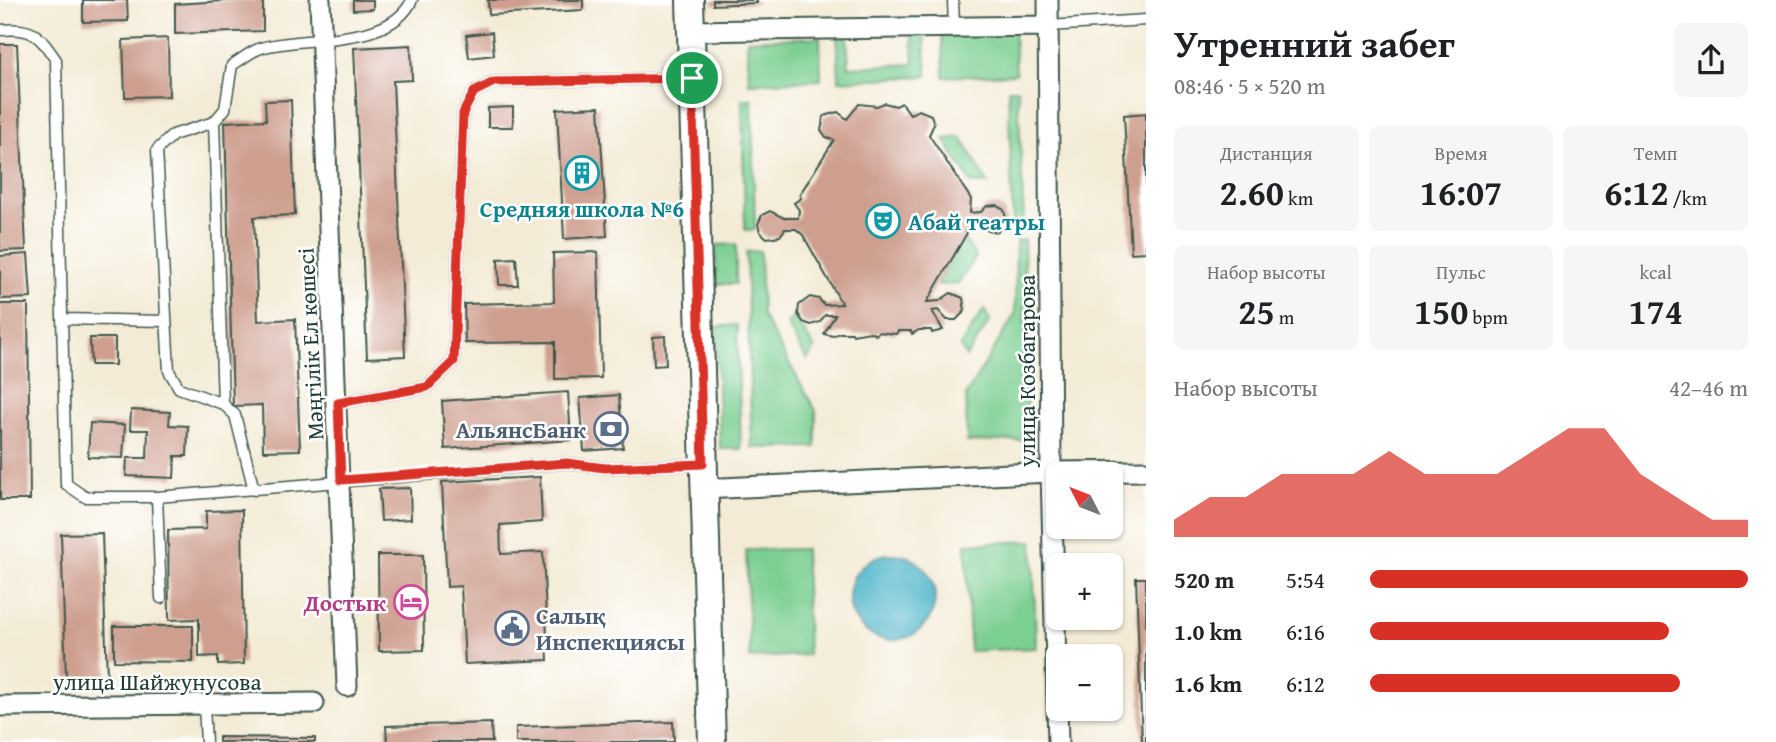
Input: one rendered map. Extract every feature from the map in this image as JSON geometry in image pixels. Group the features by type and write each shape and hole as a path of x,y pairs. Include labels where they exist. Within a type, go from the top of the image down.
{"street":[{"name":"Мәңгілік Ел көшесі","path":"320,0 338,403 347,686"},
{"path":"690,0 712,742"},
{"name":"улица Козбагарова","path":"1048,0 1051,462"},
{"path":"691,31 1048,26"},
{"path":"1124,471 1146,471"},
{"path":"703,476 1046,472"},
{"name":"улица Козбагарова","path":"1053,539 1058,742"},
{"name":"улица Шайжунусова","path":"0,706 314,703"}],"lane":[{"path":"254,490 234,415 223,404 178,388 169,371 158,150 173,135 214,122 225,109 232,65 260,48 322,41 387,26 405,14 412,0"},
{"path":"953,0 954,27"},
{"path":"1048,26 1146,20"},
{"path":"0,30 23,28 40,38 56,60 66,484 85,497 157,497 567,463 703,476"},
{"path":"338,403 427,387 454,361 463,113 474,92 494,82 692,78"},
{"path":"214,122 223,404"},
{"path":"62,318 166,321"},
{"path":"157,497 160,598"},
{"path":"204,706 206,742"}],"green space":[{"path":"1014,31 1016,74 944,77 942,34"},
{"path":"924,32 927,76 839,81 837,35 847,37 849,67 914,64 912,33"},
{"path":"820,37 821,80 749,83 747,40"},
{"path":"1008,89 1018,89 1024,224 1013,224"},
{"path":"742,99 752,99 755,230 745,230"},
{"path":"961,137 988,183 972,184 944,139"},
{"path":"961,239 964,239 976,257 958,284 938,285"},
{"path":"1024,240 1028,440 967,442 966,395 1015,314 1016,241"},
{"path":"736,244 736,284 716,284 716,245"},
{"path":"760,251 762,315 816,411 816,447 752,448 746,252"},
{"path":"984,309 990,321 966,357 960,346"},
{"path":"794,315 815,349 807,360 787,325"},
{"path":"737,325 741,449 720,449 716,327"},
{"path":"1033,541 1036,648 970,651 966,544"},
{"path":"805,549 808,655 750,658 746,550"}],"water":[{"path":"892,554 916,561 928,573 935,597 928,621 916,633 892,640 868,633 856,621 849,597 856,573 868,561"}],"building":[{"path":"83,0 127,0 128,21 83,22"},
{"path":"263,0 263,31 175,34 175,4"},
{"path":"353,0 373,0 373,9 353,10"},
{"path":"488,0 583,0 583,10 489,15"},
{"path":"713,0 757,0 757,3 713,5"},
{"path":"492,32 494,55 469,58 466,35"},
{"path":"168,38 169,96 125,97 123,40"},
{"path":"0,44 17,44 26,250 0,251"},
{"path":"411,45 412,80 393,81 405,356 367,358 354,48"},
{"path":"291,100 295,215 254,217 258,321 295,319 300,450 263,451 262,405 233,406 225,122 266,120 265,101"},
{"name":"Абай театры","path":"884,103 896,106 902,103 910,114 919,110 931,115 934,124 929,135 971,199 970,213 981,212 987,206 997,205 1004,210 1007,223 997,232 988,231 980,223 973,223 966,230 967,233 927,302 939,301 951,293 963,298 965,311 956,320 947,320 938,310 932,311 943,330 932,333 931,330 919,330 912,334 911,331 898,331 896,334 878,332 876,335 870,332 853,335 839,333 833,336 824,334 835,315 825,315 820,322 811,325 803,322 798,314 799,305 810,297 819,299 824,305 842,304 803,235 796,229 785,229 780,236 767,238 760,232 758,224 762,215 770,211 784,218 798,218 799,210 794,203 801,198 800,194 834,140 826,137 821,130 824,116 838,112 847,119 859,104 877,106"},
{"path":"513,107 513,127 488,127 488,108"},
{"name":"Средняя школа №6","path":"599,107 607,236 564,239 557,109"},
{"path":"1146,113 1146,252 1131,253 1124,115"},
{"path":"598,252 601,378 555,379 555,342 465,343 464,304 554,302 553,253"},
{"path":"28,254 31,298 0,299 0,256"},
{"path":"516,258 518,285 499,285 498,259"},
{"path":"0,304 28,304 30,500 0,500"},
{"path":"665,336 666,365 654,366 653,337"},
{"path":"90,338 115,338 115,365 91,365"},
{"path":"568,392 571,440 445,449 442,401"},
{"path":"619,395 623,448 584,451 580,398"},
{"path":"131,410 170,412 169,425 188,426 187,456 175,456 174,478 126,476 127,458 147,458 148,430 130,430"},
{"path":"90,423 125,425 123,458 88,457"},
{"path":"540,477 542,522 500,525 501,554 543,552 548,660 465,664 461,586 447,587 442,482"},
{"path":"410,488 411,519 381,521 379,489"},
{"path":"242,510 244,664 218,665 218,656 199,657 199,619 169,620 168,530 206,529 206,511"},
{"path":"102,533 107,676 66,678 61,534"},
{"path":"378,555 423,555 424,650 379,651"},
{"path":"1136,578 1146,578 1146,742 1142,742"},
{"path":"114,626 193,626 193,662 114,661"},
{"path":"673,722 674,742 516,742 516,727"},
{"path":"491,723 492,742 387,742 386,726"},
{"path":"219,737 315,738 315,742 219,742"}],"place":[{"name":"Средняя школа №6","path":"582,173"},
{"name":"Абай театры","path":"883,221"},
{"name":"АльянсБанк","path":"611,429"},
{"name":"Достык","path":"411,602"},
{"name":"Салық Инспекциясы","path":"512,628"}],"route":[{"path":"692,78 703,464 605,468 567,463 341,480 338,403 427,387 454,361 463,113 474,92 494,82 692,78"}]}
